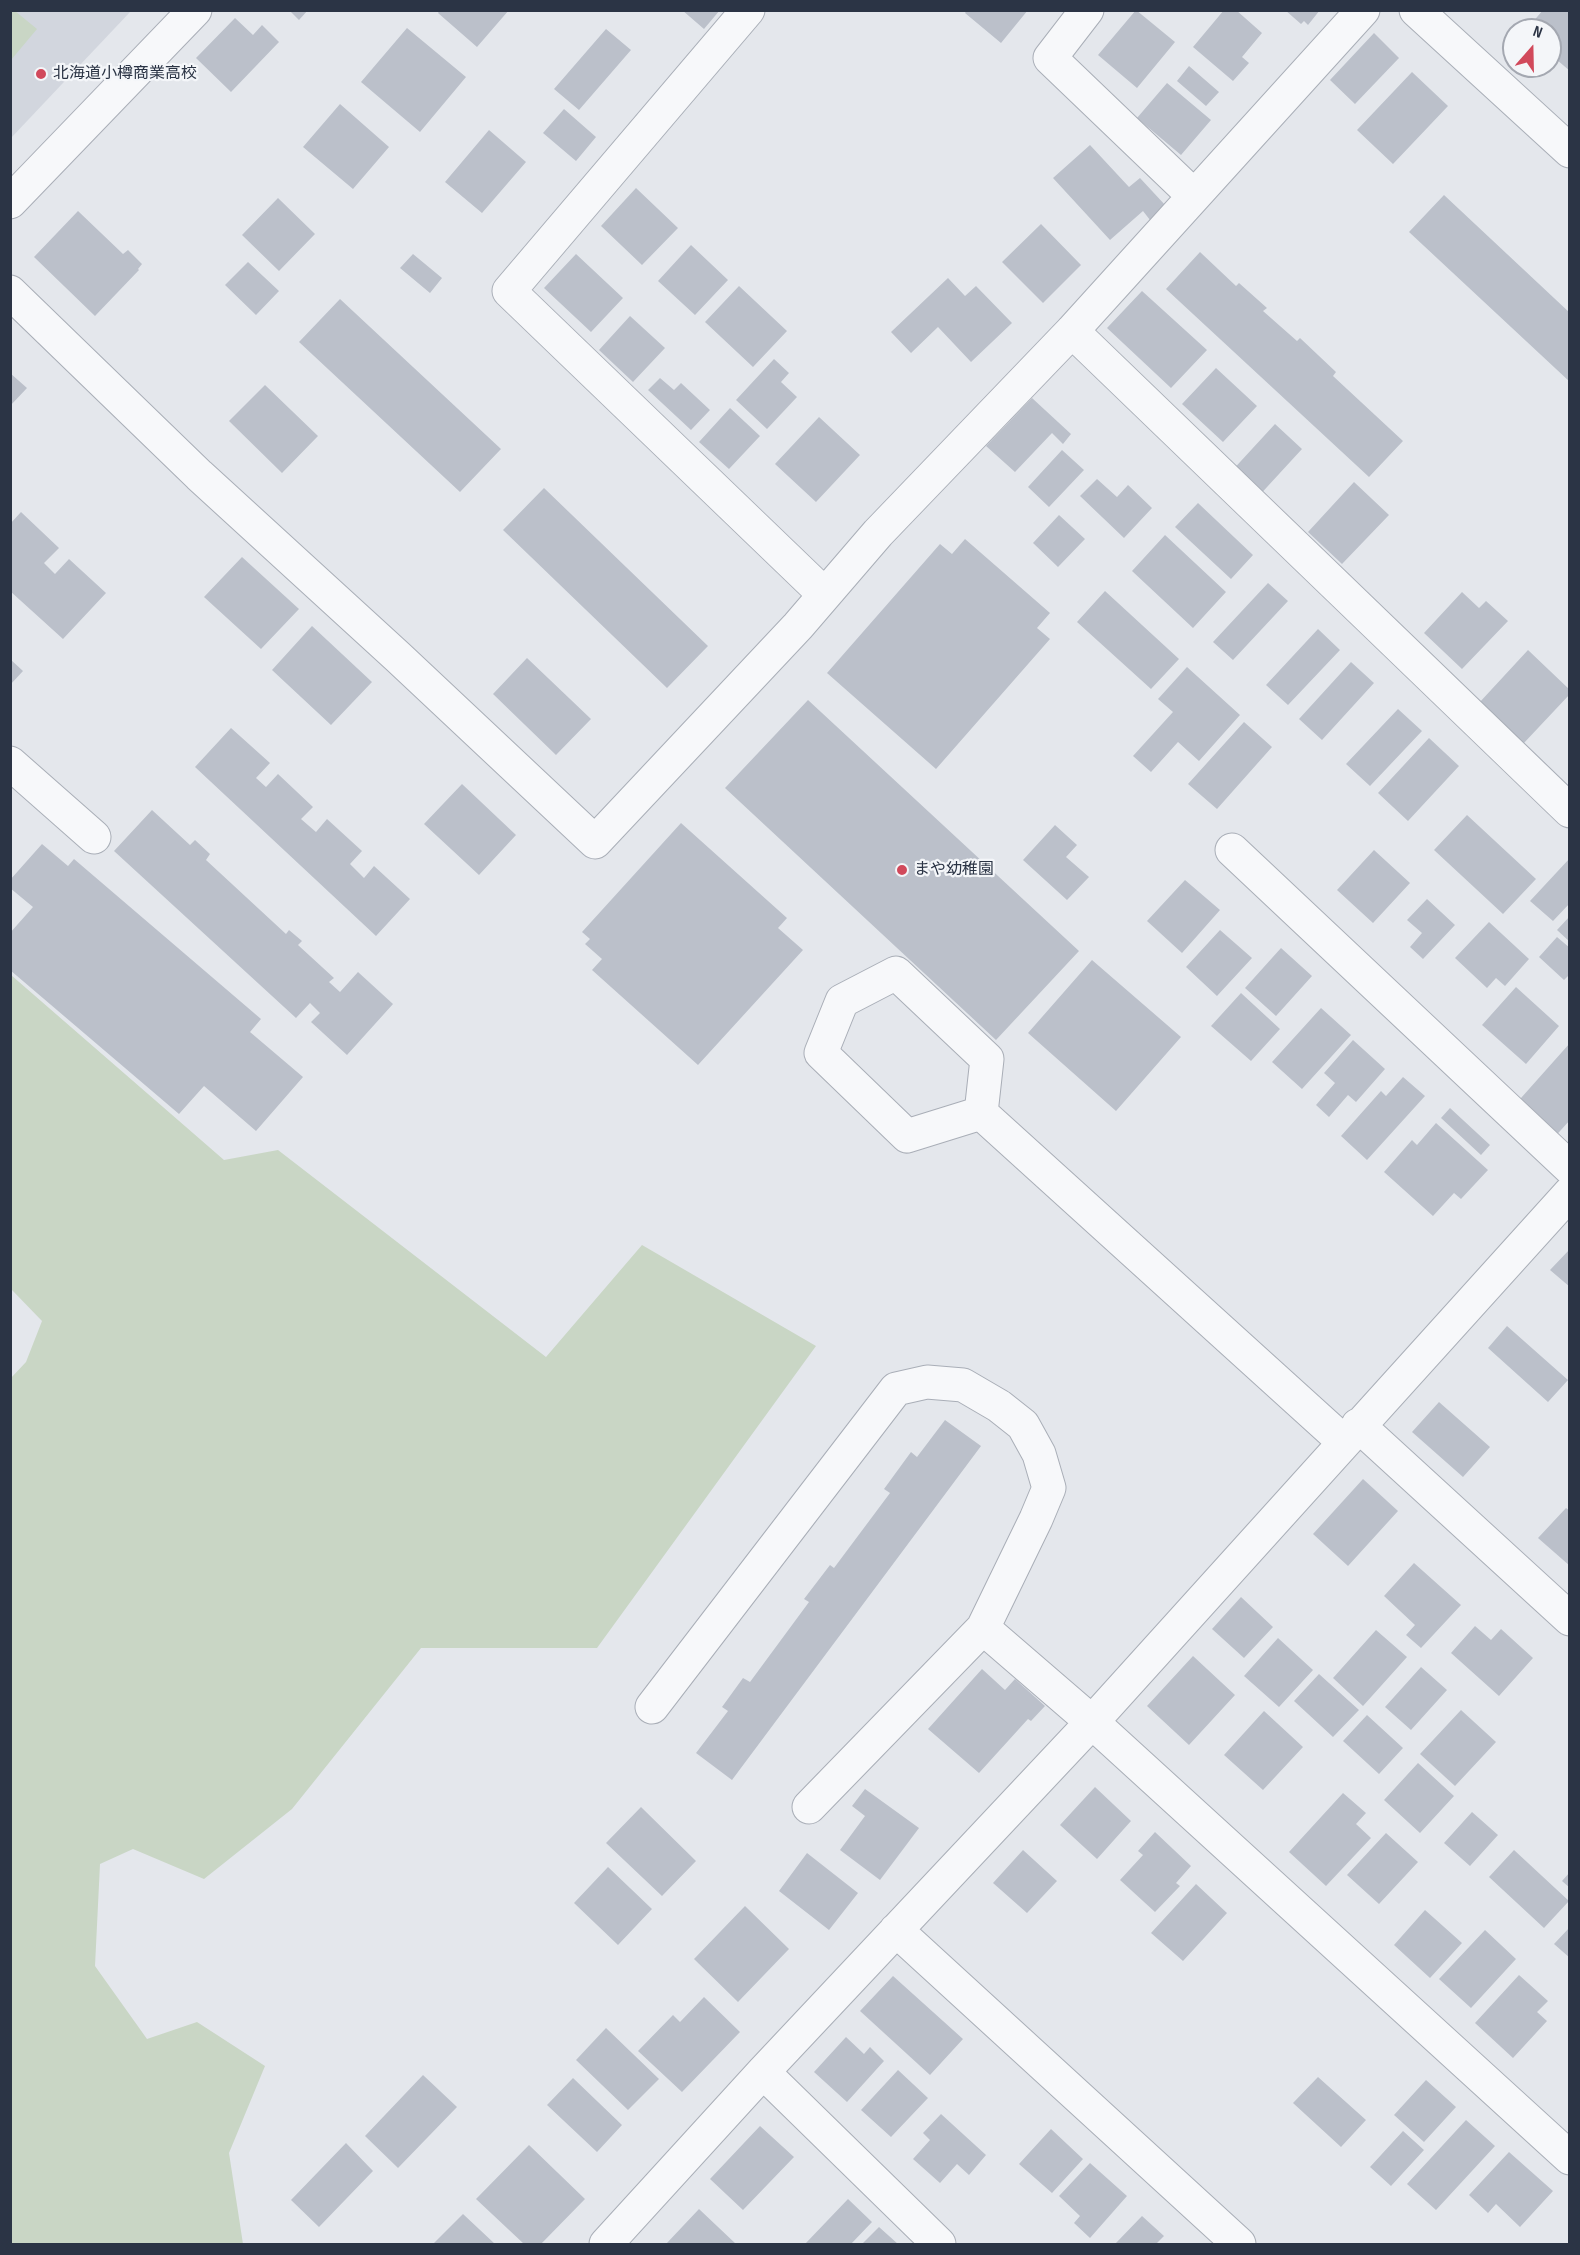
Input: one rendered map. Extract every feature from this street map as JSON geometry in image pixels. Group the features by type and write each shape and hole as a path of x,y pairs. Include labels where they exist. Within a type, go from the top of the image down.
{"street":[{"path":"10,202 195,10"},
{"path":"748,10 509,291 824,594"},
{"path":"1088,10 1050,58 1194,196"},
{"path":"10,292 199,475 595,842 798,626 878,533 1072,331 1363,10"},
{"path":"1416,10 1569,152"},
{"path":"1072,331 1569,811"},
{"path":"10,763 94,837"},
{"path":"1232,850 1569,1168"},
{"path":"896,973 987,1059 981,1113 907,1136 820,1053 842,1001 896,973"},
{"path":"981,1113 1569,1619"},
{"path":"606,2244 763,2072 1092,1722 1569,1193"},
{"path":"652,1707 896,1389 927,1382 963,1385 1007,1412 1023,1425 1039,1454 1049,1488 982,1628 808,1807"},
{"path":"982,1628 1092,1722 1569,2158"},
{"path":"896,1930 1239,2244"},
{"path":"763,2072 939,2244"}],"shaded area":[{"name":"北海道小樽商業高校","path":"11,11 131,11 11,138"}],"green space":[{"path":"11,10 37,29 11,60"},
{"path":"11,975 224,1160 278,1150 546,1357 642,1245 816,1346 597,1648 421,1648 292,1809 204,1879 133,1849 100,1864 95,1966 147,2039 197,2022 265,2066 229,2153 243,2244 11,2244 10,1379 26,1362 42,1321 11,1289"}],"building":[{"path":"289,10 308,10 299,20"},
{"path":"440,10 509,10 477,47 438,13"},
{"path":"682,10 720,10 704,29"},
{"path":"967,10 1028,10 1001,43 965,13"},
{"path":"1136,10 1175,42 1137,88 1098,55"},
{"path":"1224,10 1236,10 1262,33 1242,57 1249,63 1233,81 1193,47"},
{"path":"1285,10 1320,10 1308,25 1304,21 1301,24"},
{"path":"1543,10 1570,10 1570,71 1562,64 1562,18 1536,18"},
{"path":"235,18 253,35 262,25 279,42 231,92 196,58"},
{"path":"407,28 466,77 420,132 361,82"},
{"path":"606,29 631,50 579,110 554,89"},
{"path":"1374,33 1399,58 1355,104 1330,80"},
{"path":"1189,66 1219,92 1206,106 1177,81"},
{"path":"1412,72 1448,106 1393,164 1357,130"},
{"path":"1167,83 1211,120 1181,155 1137,118"},
{"path":"340,104 389,147 353,189 303,147"},
{"path":"564,109 596,137 576,161 543,133"},
{"path":"489,130 526,162 482,213 445,182"},
{"path":"1090,145 1129,187 1140,178 1166,206 1150,220 1143,211 1110,240 1053,178"},
{"path":"636,188 678,228 642,265 601,226"},
{"path":"1444,195 1570,313 1570,382 1409,232"},
{"path":"278,198 315,234 279,271 242,235"},
{"path":"78,211 123,254 128,250 142,264 95,316 34,257"},
{"path":"1041,224 1081,265 1043,303 1002,262"},
{"path":"691,245 728,280 695,315 658,281"},
{"path":"1200,252 1236,286 1239,283 1267,308 1263,311 1297,341 1300,338 1336,372 1333,376 1403,441 1369,477 1166,289"},
{"path":"413,254 442,278 430,293 400,268"},
{"path":"576,254 623,298 591,332 544,288"},
{"path":"248,262 279,291 256,315 225,285"},
{"path":"948,278 965,296 976,286 1012,323 971,362 938,327 911,353 891,332"},
{"path":"739,286 787,331 753,367 705,322"},
{"path":"1142,291 1207,350 1171,388 1107,328"},
{"path":"340,299 501,449 460,492 299,342"},
{"path":"630,316 665,348 633,382 599,350"},
{"path":"774,359 789,373 781,382 797,397 767,429 736,400"},
{"path":"1216,368 1257,406 1223,442 1182,404"},
{"path":"10,373 27,388 10,406"},
{"path":"660,378 674,390 681,383 710,410 691,430 648,390"},
{"path":"265,385 318,436 282,473 229,421"},
{"path":"1032,398 1071,434 1063,444 1052,433 1015,472 986,446"},
{"path":"730,408 760,436 729,469 699,442"},
{"path":"819,417 860,455 816,502 775,464"},
{"path":"1275,424 1302,449 1256,499 1229,474"},
{"path":"1062,450 1084,470 1049,507 1028,487"},
{"path":"1097,479 1117,497 1128,485 1152,508 1124,538 1080,496"},
{"path":"1354,482 1389,515 1342,564 1308,532"},
{"path":"544,488 708,646 667,688 503,530"},
{"path":"1198,503 1253,555 1231,579 1175,527"},
{"path":"21,512 59,548 44,563 55,574 69,559 106,593 63,639 10,591 10,524"},
{"path":"1059,515 1085,539 1058,567 1033,543"},
{"path":"1165,535 1226,592 1193,628 1132,571"},
{"path":"965,539 1050,613 1037,628 1050,639 936,769 827,673 940,544 952,554"},
{"path":"242,557 299,609 261,649 204,597"},
{"path":"1268,583 1288,601 1233,660 1213,642"},
{"path":"1105,591 1179,659 1151,689 1077,622"},
{"path":"1462,592 1479,608 1486,601 1508,621 1462,669 1424,633"},
{"path":"312,626 372,682 331,725 272,670"},
{"path":"1318,629 1340,650 1288,705 1266,685"},
{"path":"1528,650 1570,690 1570,694 1523,744 1479,703"},
{"path":"527,658 591,719 556,755 493,694"},
{"path":"10,659 23,671 10,685"},
{"path":"1351,662 1374,683 1322,740 1299,719"},
{"path":"1187,667 1240,715 1199,761 1178,742 1151,772 1133,756 1173,712 1158,699"},
{"name":"まや幼稚園","path":"808,700 1079,951 996,1040 725,788"},
{"path":"1398,709 1422,731 1370,786 1346,764"},
{"path":"1244,722 1272,747 1217,809 1188,784"},
{"path":"231,728 270,763 256,778 266,787 278,774 313,807 301,819 316,832 327,819 362,851 350,864 364,878 374,866 410,899 376,936 195,767"},
{"path":"1429,738 1459,766 1408,821 1378,793"},
{"path":"462,784 516,835 479,875 424,824"},
{"path":"152,810 190,845 195,840 210,854 206,860 286,934 289,930 302,941 298,945 334,978 329,982 340,992 358,972 393,1004 347,1055 311,1022 320,1013 310,1003 296,1018 114,851"},
{"path":"1467,815 1536,879 1503,914 1434,850"},
{"path":"681,823 787,918 778,928 803,950 698,1065 592,970 602,959 585,944 590,939 582,932"},
{"path":"1055,825 1077,845 1066,857 1089,877 1067,900 1023,860"},
{"path":"42,844 68,866 74,859 261,1019 250,1032 303,1077 256,1131 204,1086 179,1114 10,970 10,933 33,907 10,888 10,880"},
{"path":"1374,850 1410,883 1373,923 1337,890"},
{"path":"1570,858 1570,903 1553,921 1530,901"},
{"path":"1185,880 1220,910 1182,953 1147,921"},
{"path":"1427,899 1455,925 1423,959 1410,947 1422,933 1407,920"},
{"path":"1570,916 1570,942 1557,930"},
{"path":"1489,922 1529,959 1505,986 1496,978 1487,988 1455,958"},
{"path":"1220,930 1252,958 1217,996 1186,967"},
{"path":"1557,937 1570,948 1570,974 1564,980 1539,957"},
{"path":"1281,948 1312,976 1276,1016 1245,988"},
{"path":"1092,960 1181,1037 1116,1111 1028,1033"},
{"path":"1516,987 1559,1026 1526,1064 1482,1025"},
{"path":"1241,993 1280,1029 1251,1061 1211,1026"},
{"path":"1321,1008 1351,1035 1302,1089 1272,1062"},
{"path":"1353,1040 1385,1069 1356,1102 1348,1095 1329,1117 1316,1105 1335,1083 1324,1073"},
{"path":"1570,1043 1570,1120 1551,1141 1513,1107"},
{"path":"1403,1077 1425,1096 1367,1160 1341,1136 1381,1091 1386,1096"},
{"path":"1450,1108 1490,1145 1481,1155 1441,1118"},
{"path":"1436,1123 1488,1170 1461,1199 1454,1193 1433,1216 1384,1172 1412,1140 1417,1145"},
{"path":"1570,1249 1570,1287 1550,1270"},
{"path":"1507,1326 1568,1380 1548,1402 1488,1348"},
{"path":"1439,1402 1490,1447 1463,1477 1412,1432"},
{"path":"945,1420 981,1446 732,1780 696,1753 728,1711 722,1707 743,1678 750,1682 809,1602 804,1599 830,1565 834,1568 890,1493 884,1489 911,1452 917,1457"},
{"path":"1363,1479 1398,1511 1348,1566 1313,1534"},
{"path":"1566,1508 1570,1511 1570,1566 1538,1538"},
{"path":"1414,1563 1461,1605 1421,1648 1406,1635 1415,1625 1384,1596"},
{"path":"1241,1597 1273,1627 1244,1658 1212,1629"},
{"path":"1475,1626 1491,1640 1501,1629 1533,1658 1499,1696 1451,1653"},
{"path":"1376,1630 1407,1657 1363,1706 1333,1678"},
{"path":"1278,1638 1313,1670 1279,1707 1244,1676"},
{"path":"1193,1656 1235,1695 1189,1745 1147,1706"},
{"path":"1421,1667 1447,1690 1411,1730 1385,1707"},
{"path":"982,1669 1005,1690 1015,1679 1045,1706 1031,1721 1028,1719 979,1773 928,1729"},
{"path":"1319,1674 1359,1710 1333,1737 1294,1701"},
{"path":"1461,1710 1496,1742 1455,1786 1420,1754"},
{"path":"1264,1711 1303,1747 1263,1790 1224,1755"},
{"path":"1367,1715 1403,1748 1379,1774 1343,1741"},
{"path":"1418,1763 1454,1796 1420,1833 1384,1800"},
{"path":"1095,1787 1131,1821 1097,1859 1060,1825"},
{"path":"865,1789 919,1828 880,1880 840,1850 865,1816 852,1806"},
{"path":"1343,1793 1366,1813 1356,1824 1371,1838 1326,1886 1289,1852"},
{"path":"641,1807 696,1861 662,1896 606,1843"},
{"path":"1472,1812 1498,1835 1470,1866 1444,1843"},
{"path":"1155,1832 1191,1866 1176,1883 1180,1886 1155,1912 1120,1880 1143,1855 1138,1851"},
{"path":"1386,1833 1418,1862 1379,1904 1347,1875"},
{"path":"1023,1850 1057,1881 1027,1913 993,1883"},
{"path":"1514,1850 1569,1901 1544,1928 1489,1877"},
{"path":"807,1853 858,1893 829,1930 779,1891"},
{"path":"608,1867 652,1909 618,1945 574,1903"},
{"path":"1570,1872 1570,1888 1562,1881"},
{"path":"1196,1884 1227,1913 1183,1961 1151,1933"},
{"path":"745,1906 789,1949 738,2002 694,1959"},
{"path":"1425,1910 1462,1943 1430,1978 1394,1945"},
{"path":"1570,1927 1570,1958 1554,1944"},
{"path":"1485,1930 1516,1959 1471,2008 1439,1979"},
{"path":"1519,1975 1548,2001 1537,2012 1547,2021 1513,2058 1475,2023"},
{"path":"893,1976 963,2039 930,2075 860,2011"},
{"path":"704,1997 740,2032 682,2092 638,2051 673,2015 680,2022"},
{"path":"606,2028 659,2079 628,2110 576,2060"},
{"path":"846,2037 864,2054 870,2047 884,2061 847,2102 814,2072"},
{"path":"898,2070 928,2098 891,2137 861,2110"},
{"path":"423,2075 457,2107 398,2168 365,2136"},
{"path":"1318,2077 1366,2120 1341,2147 1293,2103"},
{"path":"573,2078 622,2125 597,2152 547,2105"},
{"path":"1426,2080 1456,2107 1424,2142 1394,2115"},
{"path":"941,2114 986,2155 969,2175 957,2164 940,2183 913,2159 930,2140 923,2133"},
{"path":"1466,2120 1495,2146 1436,2210 1407,2184"},
{"path":"760,2126 794,2157 743,2210 710,2179"},
{"path":"1051,2129 1083,2159 1052,2193 1019,2164"},
{"path":"1403,2131 1424,2150 1391,2186 1370,2167"},
{"path":"346,2143 373,2171 319,2227 291,2200"},
{"path":"529,2145 585,2199 541,2244 524,2244 476,2199"},
{"path":"1509,2152 1553,2191 1520,2227 1496,2204 1488,2213 1469,2195"},
{"path":"1090,2163 1127,2196 1090,2238 1074,2223 1080,2216 1059,2196"},
{"path":"848,2199 872,2222 851,2244 805,2244"},
{"path":"699,2209 736,2244 666,2244"},
{"path":"463,2214 495,2244 433,2244"},
{"path":"1142,2216 1164,2236 1156,2244 1115,2244"},
{"path":"879,2227 898,2244 862,2244"}],"place":[{"name":"北海道小樽商業高校","path":"41,74"},
{"name":"まや幼稚園","path":"902,870"}]}
